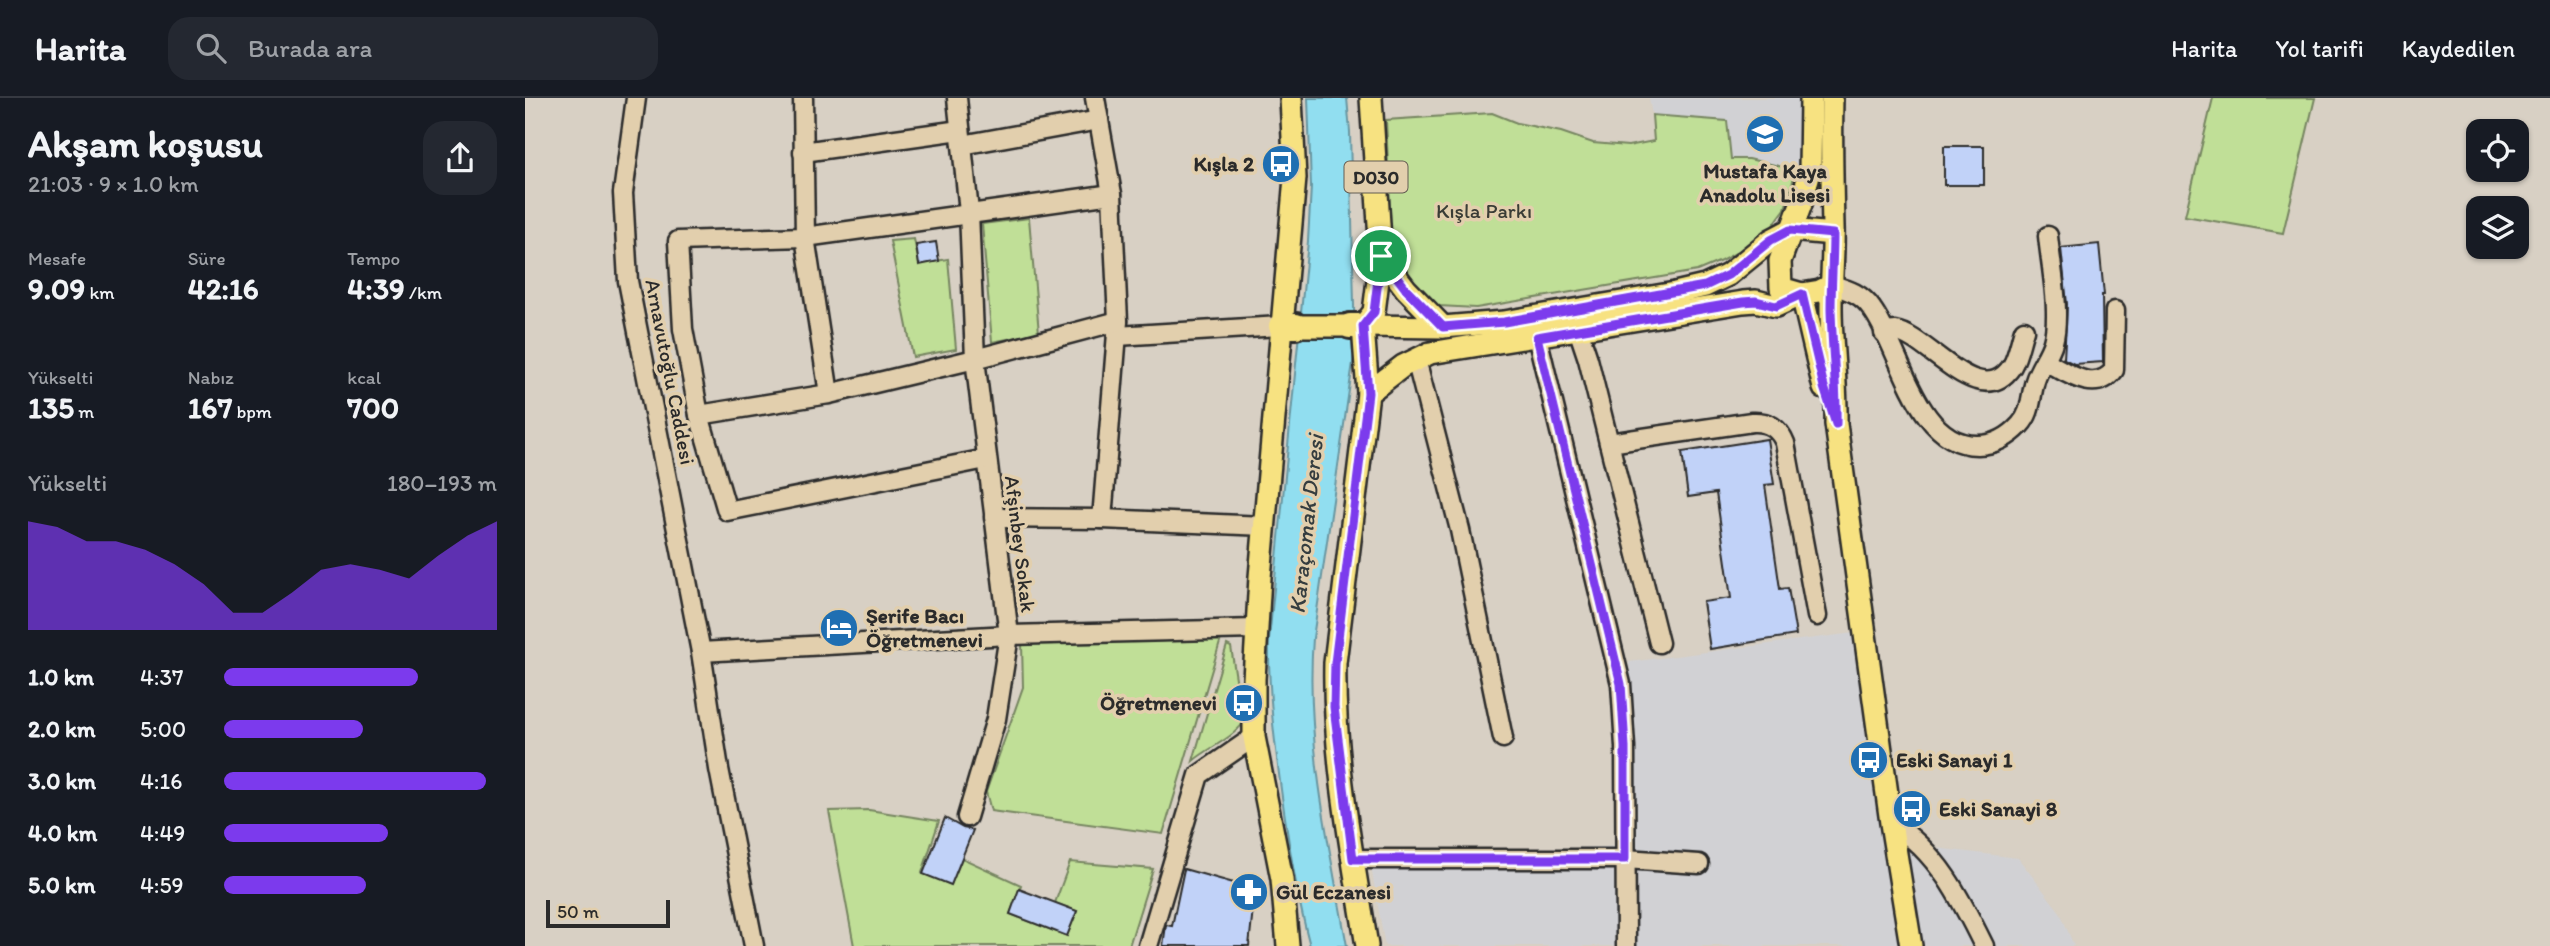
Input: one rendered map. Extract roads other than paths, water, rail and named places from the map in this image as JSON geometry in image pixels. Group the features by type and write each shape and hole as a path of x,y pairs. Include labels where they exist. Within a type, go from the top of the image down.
{"main road":[{"path":"1287,946 1282,879 1254,737 1256,629 1265,526 1289,326 1295,178 1291,98"},
{"name":"D030","path":"1356,326 1374,312 1381,256 1371,98"},
{"path":"1802,294 1781,288 1780,261 1810,171 1811,98"},
{"path":"1832,98 1832,285 1836,424 1908,943"},
{"path":"1368,393 1416,359 1430,353 1705,286 1728,275 1771,240 1790,230 1833,234"},
{"path":"1381,256 1406,289 1443,327"},
{"path":"1289,326 1443,327 1504,322 1578,330 1743,302 1756,301 1776,306 1802,294 1820,291 1832,285"},
{"path":"1802,294 1824,387 1836,424"},
{"path":"1356,326 1368,393 1335,663 1334,707 1367,946"}],"street":[{"name":"Arnavutoğlu Caddesi","path":"636,98 623,193 628,281 701,652 719,769 754,946"},
{"path":"803,98 805,237 829,394"},
{"name":"Afşinbey Sokak","path":"957,98 969,212 975,359 1009,635 996,719 967,817"},
{"path":"1095,98 1112,194 1118,329 1102,519"},
{"path":"803,152 1099,120"},
{"path":"986,460 727,512 699,415 683,329 678,240 805,237 1112,194"},
{"path":"1832,285 1858,293 1872,308 1931,421 1944,435 1970,445 1988,444 1999,441 2018,428 2031,409 2036,377 2052,344 2055,321 2048,236"},
{"path":"2045,360 2089,382 2110,376 2114,370 2115,310"},
{"path":"699,415 829,394 975,359 1118,329 1289,326"},
{"path":"1535,327 1621,684 1625,747 1626,946"},
{"path":"1578,330 1588,359 1659,643"},
{"path":"1884,333 1895,331 1915,341 1963,375 1984,381 1999,378 2011,368 2024,330"},
{"path":"1416,359 1459,530 1503,738"},
{"path":"1609,443 1752,422 1766,423 1778,430 1785,443 1817,616"},
{"path":"994,517 1265,526"},
{"path":"701,652 1009,635 1256,629"},
{"path":"1148,946 1199,775 1254,737"},
{"path":"1891,823 1910,835 1933,858 1955,889 1984,946"},
{"path":"1353,859 1625,859 1699,864"}],"water":[{"name":"Karaçomak Deresi","path":"1308,98 1347,98 1350,132 1355,349 1313,638 1311,676 1320,792 1347,946 1310,946 1287,834 1270,679 1269,640 1308,241 1311,187"}],"place":[{"name":"Mustafa Kaya Anadolu Lisesi","path":"1765,134"},
{"name":"Kışla 2","path":"1281,164"},
{"name":"Şerife Bacı Öğretmenevi","path":"839,628"},
{"name":"Öğretmenevi","path":"1244,703"},
{"name":"Eski Sanayi 1","path":"1869,760"},
{"name":"Eski Sanayi 8","path":"1912,809"},
{"name":"Gül Eczanesi","path":"1249,892"}],"park label":[{"name":"Kışla Parkı","path":"1484,211"}]}
